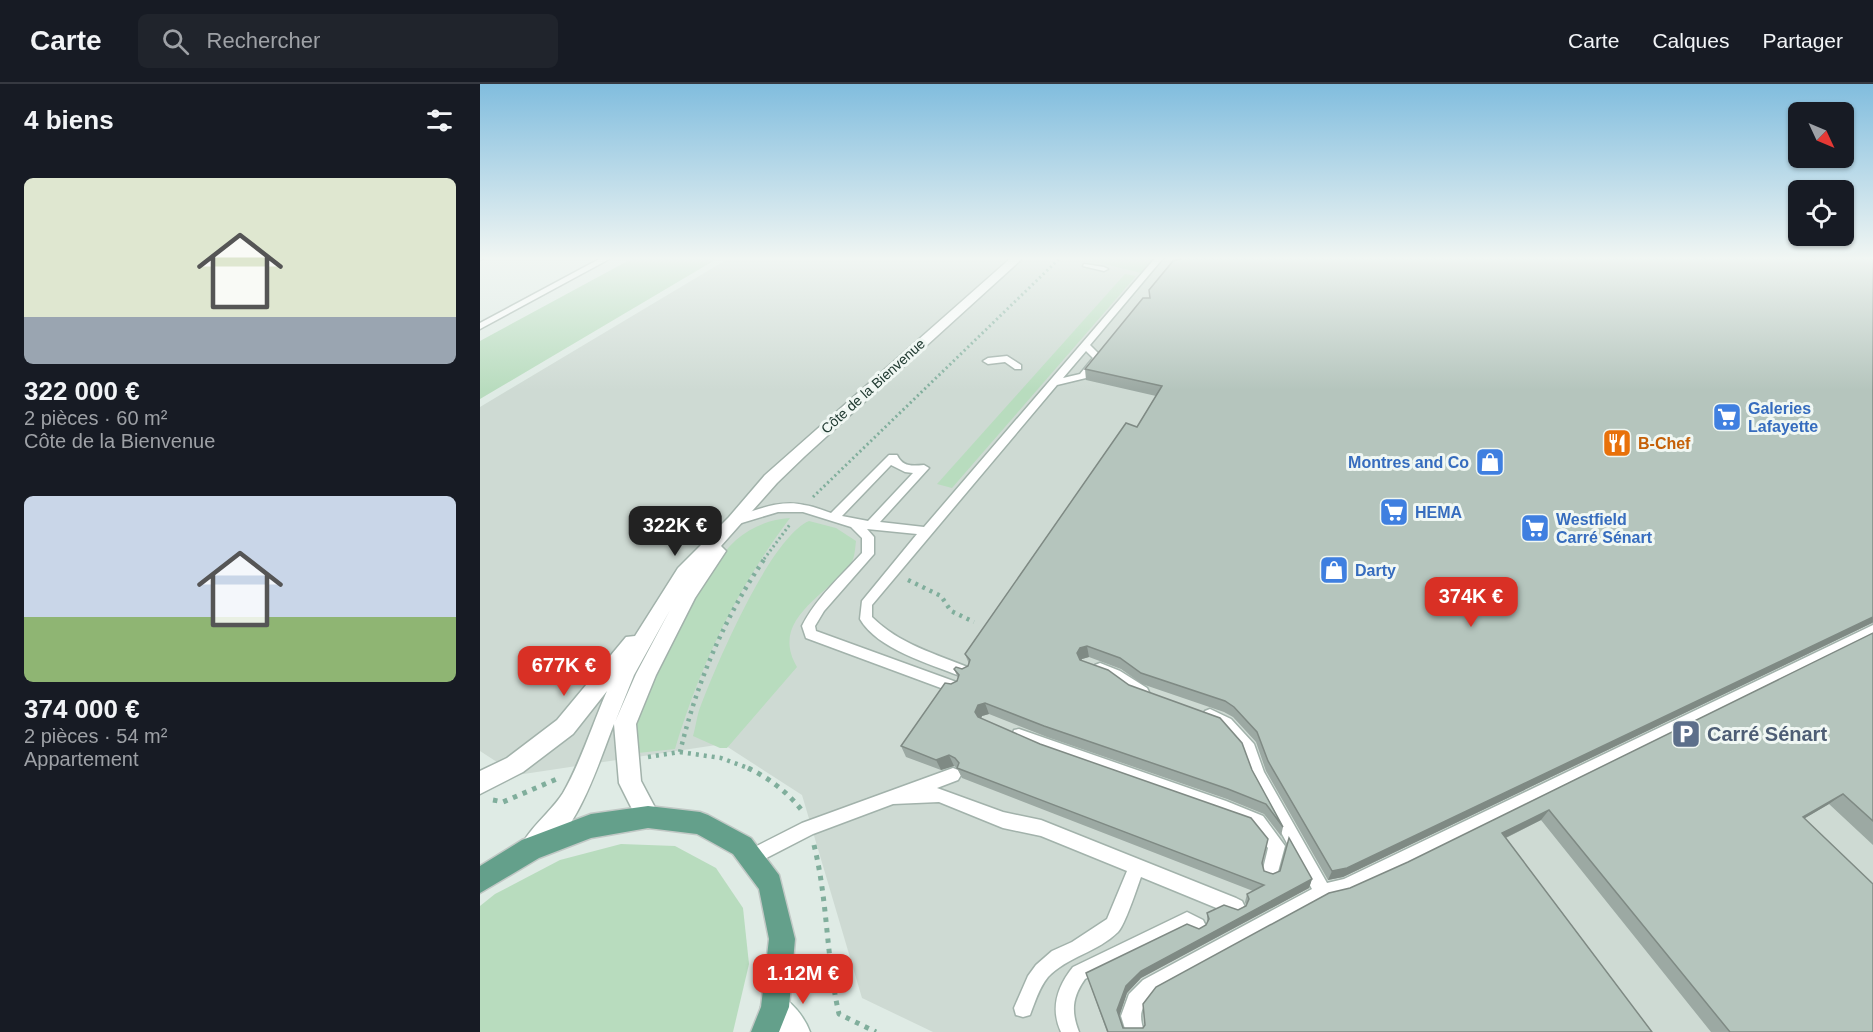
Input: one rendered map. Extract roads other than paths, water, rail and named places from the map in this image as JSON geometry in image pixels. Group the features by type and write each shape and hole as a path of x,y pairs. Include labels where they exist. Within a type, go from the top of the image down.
{"main road":[{"path":"480,880 531,849 591,826 648,817 700,823 742,846 770,884 783,939 770,1019"}],"street":[{"name":"Côte de la Bienvenue","path":"531,849 559,820 573,798 624,674 652,622 684,573 735,521 771,478 969,301"},
{"name":"Côte de la Bienvenue","path":"648,817 630,783 626,724 646,674 688,594 735,521"},
{"path":"483,788 565,728 615,662 652,622"},
{"path":"770,1019 796,1032"}],"lane":[{"path":"480,326 527,301"},
{"path":"965,672 889,638 873,628 866,619 866,604 1124,301"},
{"path":"1125,301 1138,304"},
{"path":"1053,383 1083,376 1098,358 1085,345"},
{"path":"988,361 1007,359 1018,367"},
{"path":"833,518 893,457 896,464 904,469 924,468 870,526"},
{"path":"735,521 778,508 791,507 855,524 926,531"},
{"path":"855,524 868,537 868,554 820,608 808,626 811,634 954,687"},
{"path":"1136,1032 1130,1016 1136,1001 1149,986 1323,892 1345,887 1396,863 1873,630"},
{"path":"1088,665 1115,675 1136,690 1156,696"},
{"path":"1196,710 1226,723 1249,749 1257,774 1323,892"},
{"path":"1005,730 1257,821 1277,846 1270,873"},
{"path":"751,858 808,828 953,775"},
{"path":"889,797 939,795 1003,819 1041,828 1236,907"},
{"path":"1023,1008 1034,982 1042,971 1058,957 1113,925 1137,867"},
{"path":"1070,1032 1065,1021 1064,1002 1069,985 1079,973 1187,921 1197,926"}],"place":[{"name":"Galeries Lafayette","path":"1727,417"},
{"name":"B-Chef","path":"1617,443"},
{"name":"Montres and Co","path":"1490,462"},
{"name":"HEMA","path":"1394,512"},
{"name":"Westfield Carré Sénart","path":"1535,528"},
{"name":"Darty","path":"1334,570"},
{"name":"Carré Sénart","path":"1686,734"}]}
